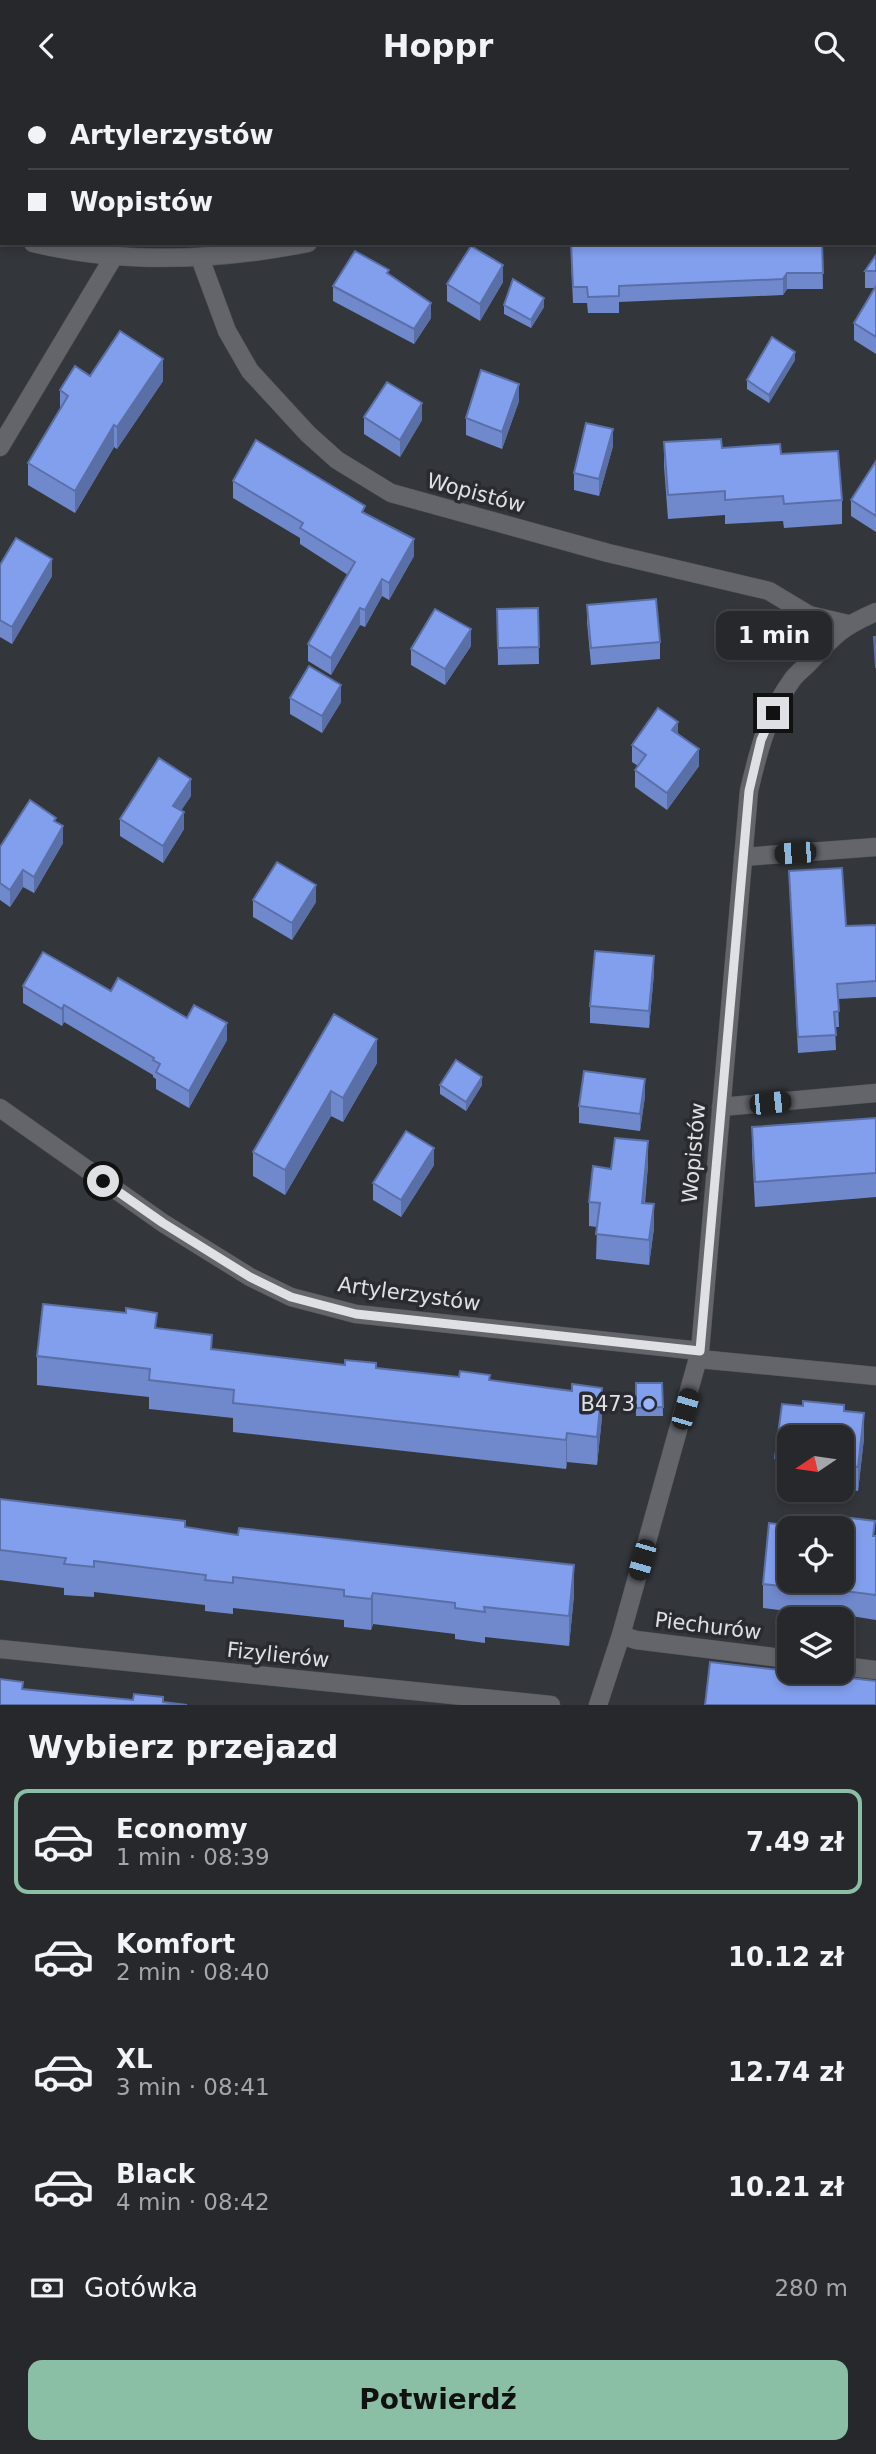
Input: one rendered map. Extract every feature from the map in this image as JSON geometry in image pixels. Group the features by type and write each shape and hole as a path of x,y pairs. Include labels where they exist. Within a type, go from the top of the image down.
{"street":[{"path":"44,245 113,258 200,258 298,245"},
{"path":"0,447 113,258"},
{"name":"Wopistów","path":"200,258 227,331 250,371 285,410 337,460 391,493 608,553 769,591 809,615 848,624"},
{"name":"Wopistów","path":"598,1705 621,1635 699,1355 749,791 761,740 792,679 829,639 848,624 876,612"},
{"path":"743,857 876,847"},
{"path":"721,1107 876,1093"},
{"name":"Artylerzystów","path":"0,1108 163,1223 250,1277 291,1297 356,1314 876,1376"},
{"name":"Piechurów","path":"621,1635 636,1640 777,1658"},
{"name":"Fizylierów","path":"0,1650 551,1705"},
{"path":"854,1667 876,1670"}],"building":[{"path":"571,245 822,245 823,273 787,273 783,279 619,286 619,296 588,297 587,287 573,287"},
{"path":"471,246 503,265 480,304 447,284"},
{"path":"355,251 389,270 387,273 431,303 414,329 333,286"},
{"path":"876,255 876,271 865,271"},
{"path":"513,279 544,298 531,320 504,305"},
{"path":"876,286 876,337 854,323"},
{"path":"120,331 163,359 117,427 114,425 75,491 28,463 68,396 60,390 75,366 90,376"},
{"path":"772,337 795,352 769,395 747,380"},
{"path":"481,370 519,384 502,432 466,418"},
{"path":"387,382 422,403 400,440 364,417"},
{"path":"586,423 613,429 599,479 574,473"},
{"path":"721,439 722,448 780,444 781,454 838,451 842,500 784,504 783,496 725,500 725,491 668,495 664,442"},
{"path":"256,440 365,506 362,512 414,539 389,583 382,579 365,610 360,608 331,658 308,644 355,562 300,528 303,523 233,481"},
{"path":"876,461 876,516 851,500"},
{"path":"16,538 52,559 12,627 0,620 0,565"},
{"path":"656,599 660,642 591,648 587,605"},
{"path":"538,608 539,647 498,648 497,609"},
{"path":"435,609 471,629 445,669 411,649"},
{"path":"874,637 876,637 876,668"},
{"path":"309,666 341,685 322,716 290,698"},
{"path":"658,708 678,722 672,730 699,749 667,793 635,770 646,755 632,745"},
{"path":"159,758 191,779 173,806 184,812 163,846 120,819"},
{"path":"30,800 63,826 34,877 23,870 10,890 0,883 0,847"},
{"path":"277,862 316,885 292,923 253,900"},
{"path":"842,868 846,926 876,925 876,981 837,984 839,1011 834,1012 836,1035 798,1037 789,871"},
{"path":"595,951 654,956 649,1011 590,1006"},
{"path":"43,952 111,991 118,978 187,1018 194,1005 227,1023 189,1091 156,1072 160,1064 153,1060 154,1058 64,1005 62,1009 23,986"},
{"path":"334,1014 377,1039 343,1098 331,1091 285,1170 253,1152"},
{"path":"456,1060 482,1077 466,1102 440,1085"},
{"path":"584,1071 645,1079 640,1114 579,1106"},
{"path":"876,1118 876,1173 755,1182 752,1127"},
{"path":"406,1131 434,1148 401,1200 373,1183"},
{"path":"615,1138 648,1141 642,1203 654,1204 649,1240 596,1234 600,1203 589,1202 593,1166 611,1169"},
{"path":"43,1304 126,1313 126,1308 157,1313 155,1328 212,1335 211,1349 345,1365 345,1360 376,1363 376,1368 459,1377 460,1371 490,1375 489,1380 572,1391 572,1384 602,1388 597,1437 567,1433 566,1440 233,1403 234,1390 149,1380 150,1369 37,1356"},
{"name":"B473","path":"636,1383 662,1383 663,1407 636,1408"},
{"path":"803,1401 844,1405 844,1411 864,1413 858,1467 854,1466 854,1425 779,1425 782,1404 803,1406"},
{"path":"0,1499 185,1521 185,1527 238,1535 239,1528 574,1565 569,1616 484,1607 485,1612 455,1608 455,1603 373,1593 371,1599 344,1596 344,1590 233,1577 233,1583 205,1580 206,1575 94,1561 94,1567 64,1564 66,1558 0,1550"},
{"path":"854,1518 875,1521 873,1536 876,1536 876,1595 854,1592"},
{"path":"769,1523 777,1524 777,1586 763,1584"},
{"path":"710,1662 777,1670 777,1684 854,1684 854,1678 876,1681 876,1705 705,1705"},
{"path":"0,1679 23,1682 22,1689 133,1700 134,1694 163,1697 163,1702 187,1705 0,1705"}],"place":[{"name":"B473","path":"649,1404"}],"route":[{"path":"103,1181 163,1223 250,1277 291,1297 356,1314 700,1351 749,791 761,740 773,713"}]}
